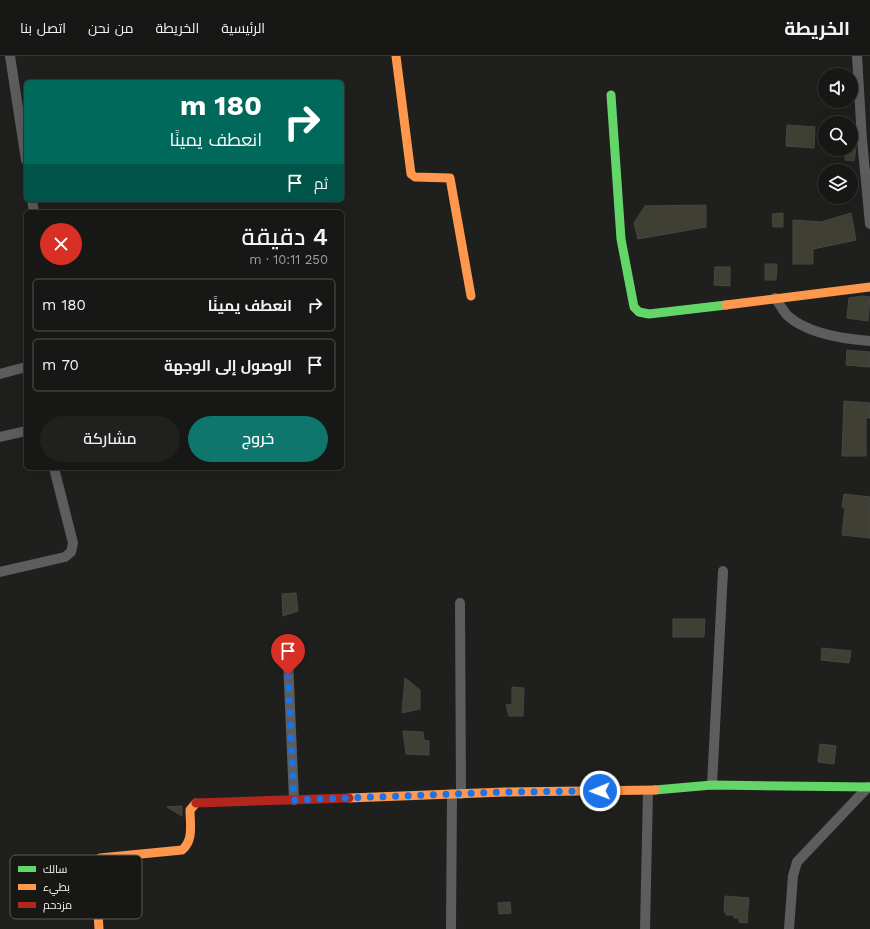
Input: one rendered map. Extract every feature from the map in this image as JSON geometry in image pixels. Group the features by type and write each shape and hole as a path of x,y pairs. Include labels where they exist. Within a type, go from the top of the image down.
{"street":[{"path":"10,56 24,147"},
{"path":"396,56 411,174 415,177 450,178 471,296"},
{"path":"857,56 862,140 870,224"},
{"path":"611,95 621,239 632,304 636,312 649,314 870,287"},
{"path":"775,298 788,316 816,331 848,339 870,341"},
{"path":"0,374 24,368"},
{"path":"0,436 24,431"},
{"path":"0,572 65,556 71,552 73,543 55,470"},
{"path":"712,785 723,571"},
{"path":"451,929 456,794 460,603"},
{"path":"288,660 294,800"},
{"path":"131,855 182,850 186,847 189,842 190,810 192,806 196,804 456,794 648,790 712,785 869,787"},
{"path":"789,929 792,876 797,862 869,787"},
{"path":"645,929 648,790"},
{"path":"98,919 99,929"}],"building":[{"path":"787,125 815,127 814,148 786,146"},
{"path":"845,156 855,156 854,161 845,160"},
{"path":"706,205 706,227 638,239 634,223 645,206"},
{"path":"783,213 783,227 773,227 772,214"},
{"path":"851,213 856,240 813,249 813,264 793,264 793,220 821,222"},
{"path":"765,264 777,264 776,280 765,280"},
{"path":"715,267 730,267 730,286 714,285"},
{"path":"863,296 870,297 868,321 847,318 849,298"},
{"path":"847,350 870,352 870,367 846,365"},
{"path":"844,401 870,403 870,418 866,418 866,456 842,456"},
{"path":"844,494 870,497 870,538 842,535 845,507 842,507"},
{"path":"296,593 298,611 283,616 282,594"},
{"path":"673,619 705,619 704,637 673,637"},
{"path":"822,648 851,651 849,663 821,660"},
{"path":"405,678 420,690 420,709 402,713"},
{"path":"512,687 524,688 523,716 509,716 506,705 512,704"},
{"path":"403,731 423,732 424,740 429,741 429,755 406,754"},
{"path":"820,744 836,746 834,764 818,762"},
{"path":"182,806 182,816 167,807"},
{"path":"725,896 749,898 747,923 739,922 739,918 734,918 734,915 726,915 726,912 724,912"},
{"path":"510,902 511,913 499,914 498,903"}],"traffic: fast":[{"path":"611,95 621,239 634,307 639,312 649,314 726,305"},
{"path":"655,790 712,785 870,787"}],"traffic: slow":[{"path":"396,56 411,174 415,177 450,178 471,296"},
{"path":"726,305 870,287"},
{"path":"349,798 505,792 655,790"},
{"path":"131,855 182,850 186,846 190,837 190,810 196,803"},
{"path":"98,919 99,929"}],"traffic: jam":[{"path":"196,803 349,798"}],"route":[{"path":"288,675 294,800 506,792 600,791"}]}
